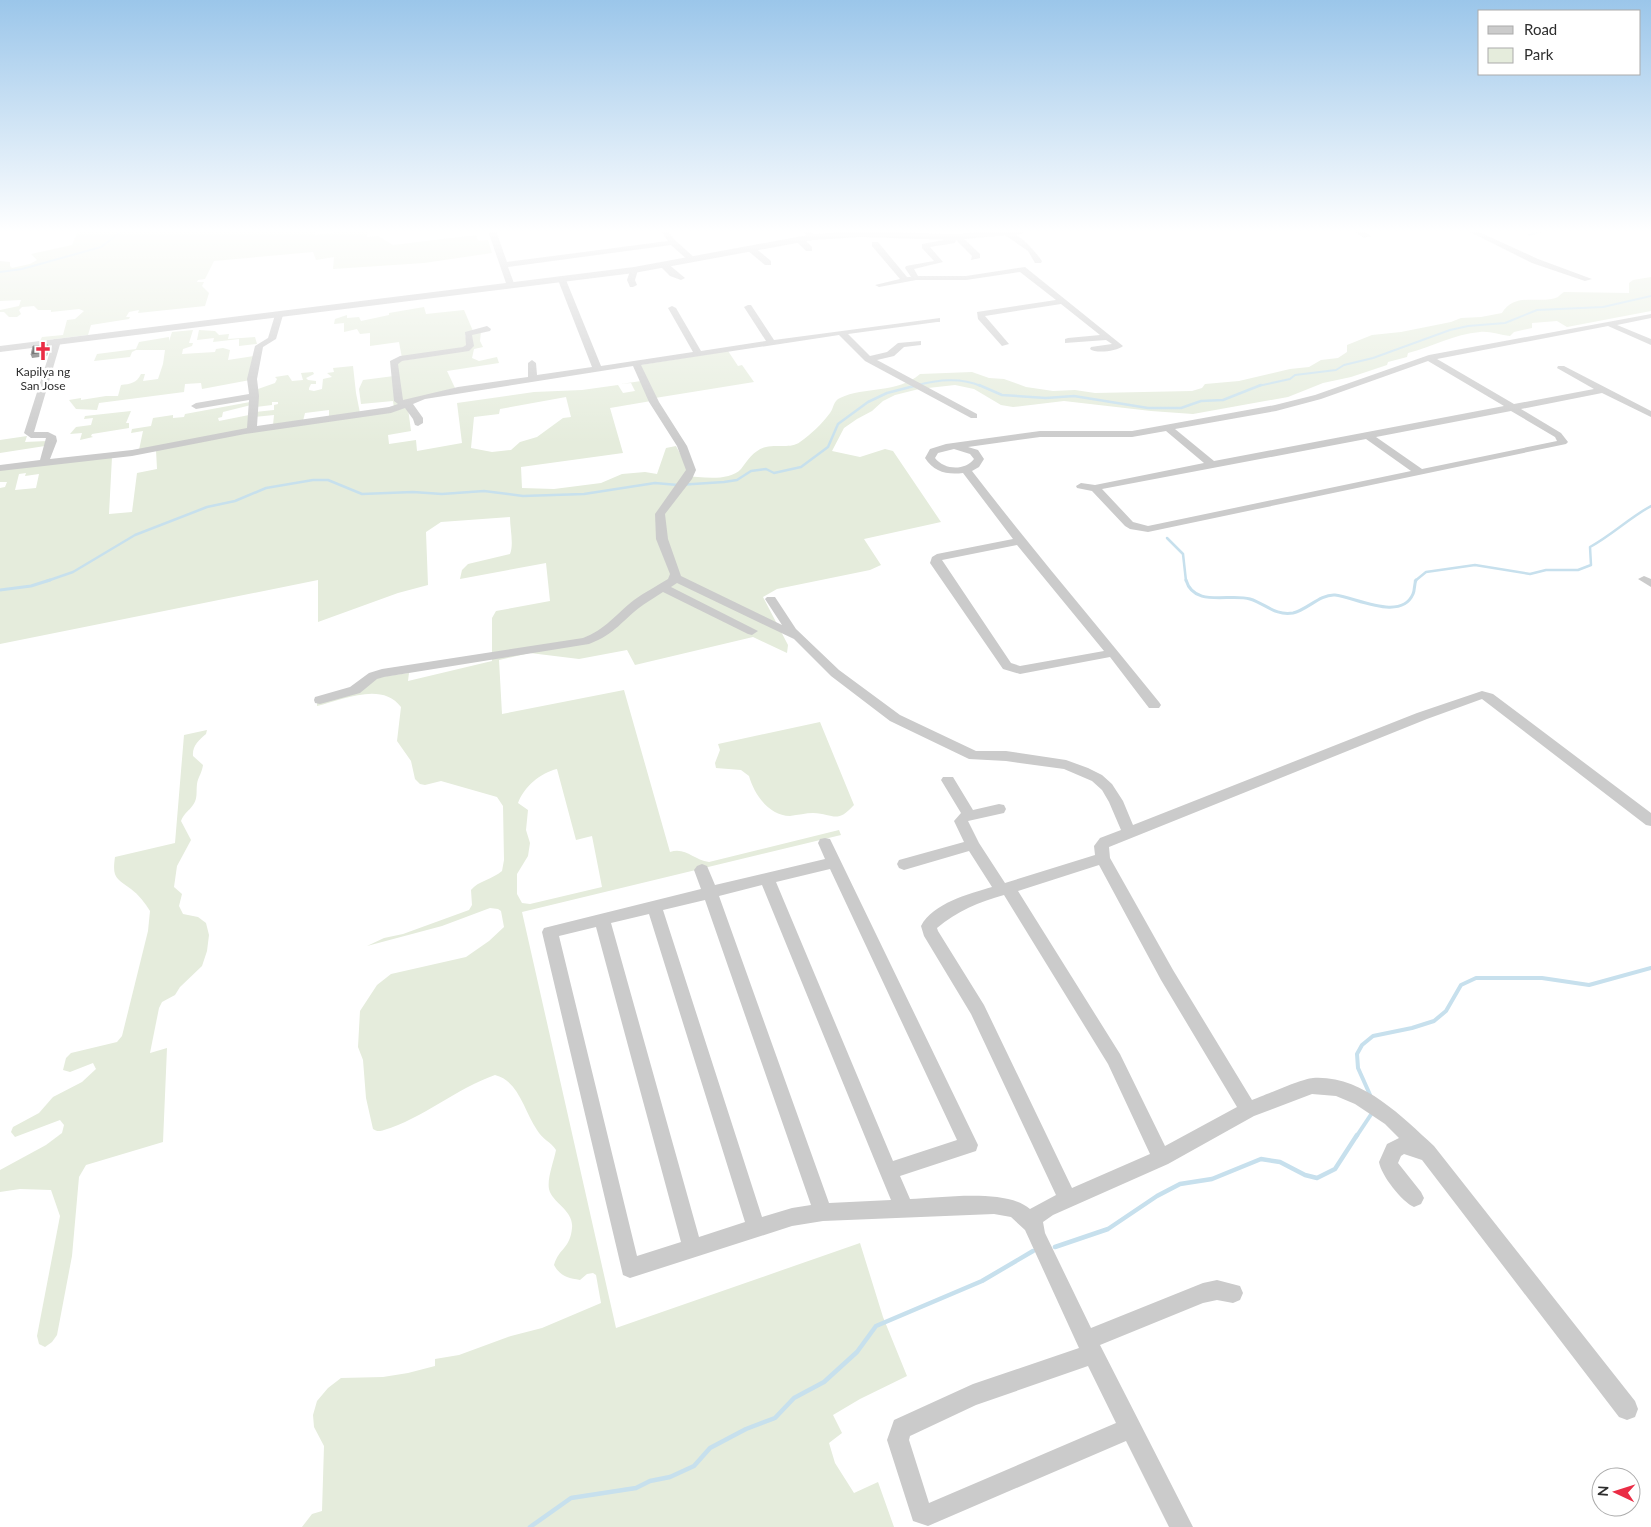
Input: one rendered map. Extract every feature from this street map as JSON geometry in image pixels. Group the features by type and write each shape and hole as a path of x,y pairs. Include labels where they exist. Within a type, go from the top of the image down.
{"street":[{"path":"0,349 381,302"},
{"path":"574,302 597,365 596,368"},
{"path":"1005,344 981,318 980,314 1055,302"},
{"path":"1065,302 1119,346 1094,349"},
{"path":"748,307 772,343"},
{"path":"672,308 698,353"},
{"path":"252,430 254,396 252,379 259,346 272,339 279,315"},
{"path":"995,439 983,447 979,459 974,466 965,470 947,470 931,462 931,454 946,447 995,439 1040,434 1132,434 1276,408 1318,397 1429,358 1472,348 1611,325 1651,316"},
{"path":"0,468 132,454 252,430 391,410 426,396 533,378 841,332 937,320"},
{"path":"1611,325 1651,342"},
{"path":"418,423 418,418 406,405 398,400 393,362 466,349 470,346 468,333 486,330"},
{"path":"841,332 868,359 974,416"},
{"path":"1068,341 1108,337"},
{"path":"44,462 52,441 51,436 31,435 29,433 57,341"},
{"path":"868,359 891,355 895,353 900,345 918,343"},
{"path":"1096,488 1129,524 1134,527 1148,528 1563,442 1558,435 1429,358"},
{"path":"636,362 654,402 682,446 691,467 688,477 660,514 662,539 676,578"},
{"path":"532,363 533,378"},
{"path":"1561,368 1648,414"},
{"path":"1081,486 1096,488 1602,390"},
{"path":"196,406 254,396"},
{"path":"1167,427 1212,465"},
{"path":"1368,436 1420,472"},
{"path":"946,447 969,449 979,459"},
{"path":"965,470 1020,541 1065,593 1154,705"},
{"path":"1020,541 941,556 936,559 936,563 1007,666 1020,670 1113,653"},
{"path":"320,700 355,690 373,676 382,673 584,641 599,636 614,626 638,603 676,578"},
{"path":"676,578 800,639"},
{"path":"662,587 752,631"},
{"path":"771,599 792,631 800,639 836,673 888,714 964,753 985,758 1006,756 1052,763 1083,771 1097,778 1107,787 1116,802 1129,833"},
{"path":"1248,1110 1176,990 1103,858 1101,846 1105,842 1482,695 1488,697 1651,821"},
{"path":"948,780 970,816"},
{"path":"999,809 964,817 961,821 973,845 1005,889 1114,1059 1161,1158"},
{"path":"825,843 969,1145 888,1170"},
{"path":"904,864 973,845"},
{"path":"1067,1200 978,1010 930,932 929,926 964,901 1103,858"},
{"path":"834,862 550,932 630,1268 756,1227 792,1217 824,1212 994,1205 1016,1209 1033,1224"},
{"path":"702,870 824,1212"},
{"path":"768,878 904,1209"},
{"path":"654,906 756,1227"},
{"path":"602,919 692,1247"},
{"path":"1181,1527 1089,1347 1036,1234 1033,1224 1034,1218 1038,1214 1067,1200 1161,1158 1248,1110 1312,1086 1337,1088 1361,1098 1391,1118 1427,1152 1628,1408"},
{"path":"1414,1198 1390,1167 1389,1157 1394,1150 1403,1145 1427,1152"},
{"path":"1130,1428 928,1515 922,1513 898,1440 902,1428 973,1395 1089,1347 1203,1293 1217,1290 1233,1293"}],"green space":[{"path":"20,302 206,302 205,306 138,313 139,310 129,312 126,317 130,317 129,319 91,325 88,335 40,341 42,337 63,335 67,320 75,319 84,311 79,309 51,312 51,310 38,310 34,306 22,307 19,310 21,314 17,317 9,317 4,312 0,312 0,310 19,306"},
{"path":"1514,302 1651,302 1651,311 1567,327 1557,321 1532,323 1532,328 1514,332 1510,336 1484,332 1461,335 1408,353 1407,357 1388,362 1387,365 1351,377 1323,383 1288,397 1193,414 1064,401 1013,407 1001,405 974,389 955,385 919,389 895,395 844,428 832,451 860,457 885,449 893,451 941,522 864,539 881,565 870,570 777,589 763,597 788,645 787,653 753,637 635,665 627,650 579,659 530,653 499,660 502,714 624,690 670,852 685,852 709,862 839,830 841,835 522,912 616,1328 860,1243 883,1317 907,1376 860,1399 833,1415 842,1433 829,1443 835,1463 854,1493 878,1482 894,1527 302,1527 312,1514 322,1511 324,1446 314,1427 313,1415 317,1401 328,1388 341,1378 383,1377 435,1366 435,1359 459,1355 511,1336 542,1328 601,1303 596,1275 593,1273 587,1274 580,1280 565,1276 554,1265 569,1240 572,1228 570,1216 554,1198 549,1189 556,1150 539,1133 510,1083 495,1075 467,1088 412,1119 381,1131 373,1129 366,1098 363,1060 358,1047 360,1011 377,985 391,974 466,957 489,941 504,927 501,911 490,908 442,926 367,946 384,938 403,934 469,910 472,905 471,890 502,871 504,860 503,806 497,797 441,781 425,785 420,784 415,779 411,761 397,741 401,707 393,699 383,695 361,694 317,706 317,703 373,678 409,673 408,681 492,661 492,618 496,611 550,601 546,563 460,579 462,570 468,564 510,554 512,541 510,517 441,522 426,532 428,585 398,593 318,622 318,580 0,644 0,488 5,487 7,482 0,482 0,469 112,457 109,514 132,512 137,473 157,469 156,450 225,436 406,407 408,408 411,431 388,435 389,444 416,440 417,451 462,443 457,403 534,392 582,390 618,385 623,393 635,391 631,383 621,384 641,381 651,401 610,408 623,453 521,467 522,488 554,489 601,483 622,474 645,472 657,474 666,448 676,446 687,467 685,476 722,477 736,473 762,448 788,446 800,442 823,421 840,398 850,394 901,384 920,374 972,372 989,378 1004,379 1026,387 1053,391 1075,390 1095,393 1192,391 1202,388 1205,384 1239,381 1290,369 1309,367 1321,360 1338,358 1347,352 1347,345 1372,335 1401,332 1451,322 1461,318 1502,313 1507,306","holes":["566,397 571,417 563,418 537,437 520,442 511,450 492,452 471,448 474,417 499,414 500,409","26,473 25,476 39,474 36,488 15,490 19,474","557,769 576,840 592,836 602,887 530,904 522,903 517,894 517,874 528,856 530,843 526,830 528,810 518,803 524,791 533,781"]},
{"path":"424,307 426,314 464,310 473,331 465,335 467,342 465,347 402,358 399,342 370,346 370,333 360,334 357,329 344,332 344,323 334,324 335,319 347,315 347,318 359,317 361,321 389,315 389,313"},
{"path":"193,330 189,343 193,343 192,346 183,349 182,354 215,352 216,349 223,348 230,350 228,360 254,356 250,380 202,389 201,383 185,384 184,392 99,403 97,410 76,409 69,400 118,396 121,385 133,382 141,374 145,374 143,381 158,379 165,350 136,350 132,352 130,357 94,361 97,354 136,349 139,342 169,337 169,341 172,332"},
{"path":"199,330 215,331 219,335 229,334 228,339 255,337 257,344 239,346 239,339 213,342 214,338 197,340"},
{"path":"481,331 480,341 483,347 474,349 472,358 479,361 497,357 499,363 447,371 455,388 402,402 395,362 467,350 468,336"},
{"path":"728,351 738,366 742,365 754,382 655,398 640,365"},
{"path":"353,366 360,413 329,418 329,410 305,413 303,421 273,425 274,415 254,417 255,412 274,410 274,405 278,404 278,402 272,402 272,405 256,407 258,389 275,383 277,379 275,377 288,375 292,381 303,380 301,373 313,372 314,374 306,378 316,381 316,384 311,384 309,388 309,390 314,391 322,389 323,379 332,377 327,373 334,372 333,368"},
{"path":"394,376 400,404 394,408 393,401 361,404 359,389 363,380"},
{"path":"250,402 251,405 223,412 222,417 218,418 219,421 249,415 249,429 139,450 143,431 131,433 132,429 151,426 153,418 173,415 173,418 184,417 185,414"},
{"path":"131,411 126,423 129,423 129,428 92,434 91,436 93,437 80,440 82,433 70,434 76,427 91,425 93,418 84,419 85,416"},
{"path":"27,436 25,442 47,441 45,446 0,453 0,440"},
{"path":"820,722 854,805 839,816 813,813 790,816 782,815 764,803 751,783 749,776 741,770 716,768 715,763 720,750 718,744"},
{"path":"207,730 194,749 193,756 203,765 198,782 196,800 181,821 191,840 177,866 174,887 182,894 179,906 183,914 198,917 206,923 209,935 207,951 202,966 180,987 175,995 162,1002 159,1008 150,1053 167,1048 163,1142 86,1165 79,1177 72,1256 57,1335 45,1347 39,1344 37,1336 60,1216 51,1190 20,1189 0,1192 0,1170 46,1145 62,1133 64,1125 60,1120 15,1137 11,1132 13,1127 39,1113 53,1097 82,1082 96,1069 93,1063 70,1072 63,1070 66,1058 71,1053 117,1042 122,1036 148,931 150,911 137,894 116,877 114,869 115,857 175,843 184,735"}],"building":[{"path":"48,345 45,353 31,355 33,346"}],"waterway":[{"path":"1259,386 1290,379 1295,375 1336,370 1344,365 1373,358 1450,330 1468,326 1505,323 1537,310 1603,307 1624,302"},
{"path":"918,385 956,380 981,386"},
{"path":"49,580 73,572 135,535 207,507 235,501 266,488 313,480 328,480 362,494 413,492 442,494 484,491 523,496 584,494 655,483 678,485 724,482 737,480 751,471 766,469 774,473 801,467 828,447 838,424 868,402 887,393 918,385"},
{"path":"914,386 918,385"},
{"path":"979,385 1002,395 1046,398 1074,396 1148,408 1181,408 1201,401 1223,400 1259,386"},
{"path":"1416,580 1426,572 1475,565 1530,574 1546,570 1578,570 1591,565 1590,547 1651,506"},
{"path":"1167,538 1183,554 1186,581"},
{"path":"0,590 31,586 49,580"},
{"path":"1186,580 1190,589 1204,597 1250,599 1281,613 1293,613 1329,595 1377,606 1399,606 1407,602 1413,594 1416,580"},
{"path":"1371,1097 1358,1068 1357,1054 1362,1045 1373,1036 1412,1028 1434,1021 1446,1011 1461,985 1476,978 1542,978 1589,985 1651,968"},
{"path":"1356,1137 1372,1113"},
{"path":"1055,1247 1108,1229 1157,1196 1180,1184 1212,1179 1261,1159 1280,1162 1305,1175 1317,1178 1335,1169 1357,1135"},
{"path":"530,1527 571,1498 636,1488 650,1481 670,1477 694,1466 710,1448 746,1429 775,1418 794,1398 824,1382 857,1352 876,1326 982,1281 1033,1251"}],"place":[{"name":"Kapilya ng San Jose","path":"43,351"}]}
